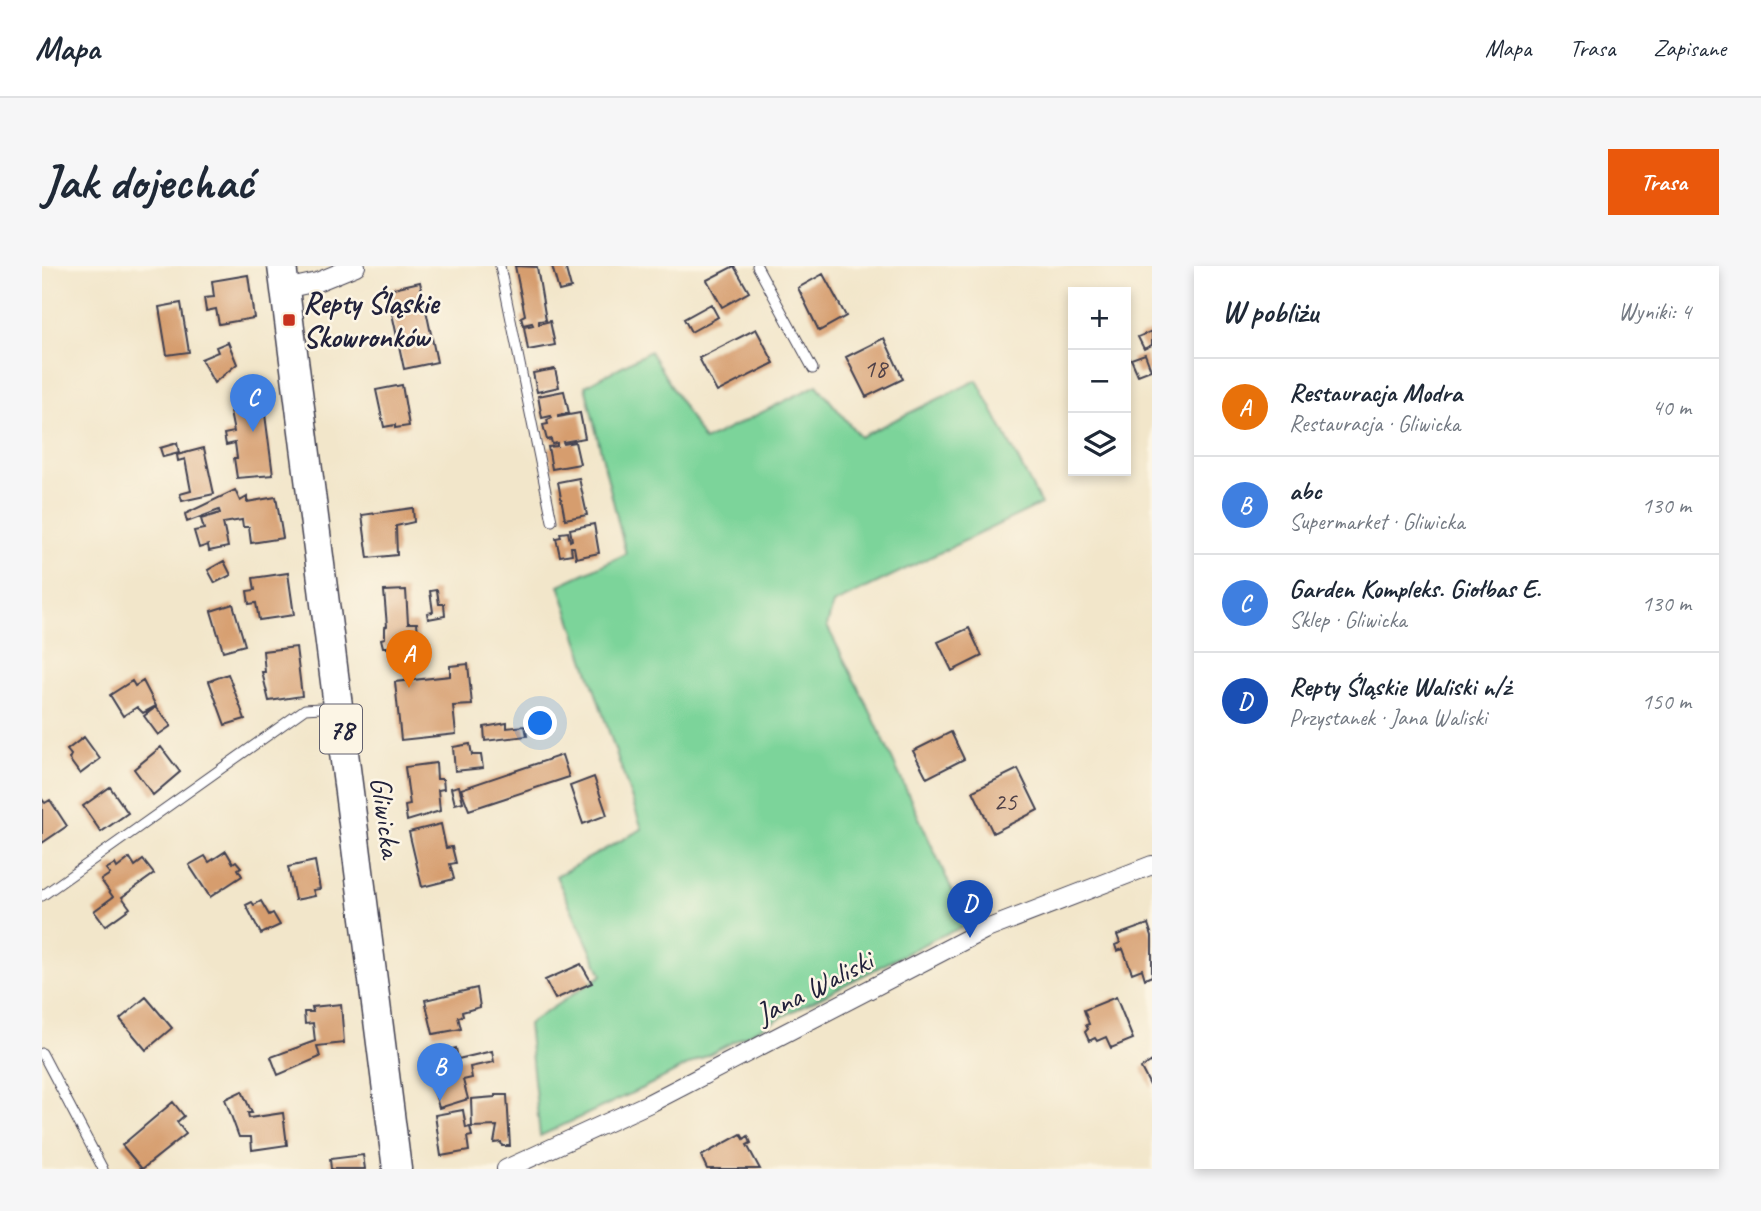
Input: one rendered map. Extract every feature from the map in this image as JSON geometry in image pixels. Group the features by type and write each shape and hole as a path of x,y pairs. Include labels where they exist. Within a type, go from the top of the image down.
{"main road":[{"name":"Gliwicka","path":"284,278 397,1169"}],"street":[{"path":"284,278 317,282 356,266"},
{"name":"Jana Waliski","path":"506,1169 650,1103 984,930 1152,865"}],"lane":[{"path":"500,266 552,521"},
{"path":"757,266 813,369"},
{"path":"42,896 305,709 338,706"},
{"path":"42,1053 103,1169"}],"green space":[{"path":"650,351 704,441 817,385 860,437 977,380 1041,504 833,604 827,626 872,715 968,925 936,938 645,1087 540,1136 528,1024 602,975 556,876 642,829 559,585 626,554 585,386"}],"building":[{"path":"515,266 537,267 546,320 539,321 539,324 550,321 555,345 528,350 524,327 533,325 523,325 521,317 525,315"},
{"path":"552,266 565,266 571,288 559,291"},
{"path":"734,266 749,292 722,307 707,280"},
{"path":"823,274 846,316 819,331 798,288"},
{"path":"248,275 254,318 219,324 216,309 206,311 204,298 214,297 212,281"},
{"path":"420,282 437,362 404,369 389,289"},
{"path":"181,303 189,352 167,355 159,307"},
{"path":"711,304 718,317 691,332 684,319"},
{"path":"756,329 774,363 717,392 699,358"},
{"path":"1152,331 1152,345 1144,349 1138,337"},
{"path":"884,338 903,379 866,397 846,357"},
{"path":"228,342 237,364 214,383 201,359 218,352 216,347"},
{"path":"1145,354 1151,370 1138,375 1131,359"},
{"path":"555,369 559,387 537,392 533,373"},
{"path":"402,385 409,426 384,427 376,390"},
{"path":"564,391 569,413 558,417 580,413 585,438 563,442 575,442 580,464 552,469 548,447 557,446 557,443 552,444 551,439 547,440 543,425 548,424 547,420 552,418 542,418 538,396"},
{"path":"264,407 273,475 237,478 235,443 226,445 224,434 234,432 230,412"},
{"path":"177,443 179,453 163,457 160,448"},
{"path":"204,448 214,494 182,501 180,494 191,491 185,459 178,461 177,455"},
{"path":"579,478 587,515 565,519 558,482"},
{"path":"235,490 240,501 247,497 247,502 276,497 283,538 251,543 249,527 243,527 242,520 223,523 228,547 209,551 208,545 199,548 194,531 204,529 201,519 220,513 219,510 187,522 185,514"},
{"path":"413,508 414,522 396,526 397,555 368,558 362,515"},
{"path":"594,524 599,553 576,558 574,547 571,547 572,554 560,556 556,538 561,537 560,533 568,532 570,541 570,529"},
{"path":"224,561 231,575 215,583 208,570"},
{"path":"288,573 294,615 259,620 256,603 249,604 247,591 255,590 253,578"},
{"path":"406,590 408,623 417,623 419,641 383,647 381,639 385,638 387,626 384,591"},
{"path":"437,590 439,604 444,604 445,616 428,619 427,613 433,612 430,591"},
{"path":"233,604 245,645 223,651 211,611"},
{"path":"969,628 982,656 952,671 938,642"},
{"path":"296,647 302,696 269,701 262,672 265,672 263,651"},
{"path":"468,664 472,705 453,706 456,734 401,740 395,682 450,676 450,666"},
{"path":"228,674 245,719 225,725 209,681"},
{"path":"132,681 135,686 143,681 156,706 143,713 137,707 123,716 110,695"},
{"path":"156,707 171,726 158,735 144,716"},
{"path":"507,723 507,728 525,726 527,736 485,741 484,727"},
{"path":"951,732 964,759 927,778 913,751"},
{"path":"84,737 100,759 80,774 69,759 71,755 67,750"},
{"path":"470,744 472,755 481,755 483,768 455,771 453,747"},
{"path":"161,747 180,772 153,795 134,769"},
{"path":"562,755 569,777 469,810 461,789"},
{"path":"436,763 437,779 443,779 444,789 438,790 440,811 407,821 405,806 410,805 405,767"},
{"path":"1018,769 1038,810 993,833 973,791"},
{"path":"594,777 607,815 583,824 570,786"},
{"path":"459,786 463,802 455,804 451,788"},
{"path":"110,787 128,813 101,832 83,806"},
{"path":"42,799 45,803 50,800 67,826 42,843"},
{"path":"441,824 446,848 452,847 456,863 450,864 454,879 422,887 409,832"},
{"path":"226,851 233,863 236,861 241,867 238,869 242,876 210,897 189,865 205,856 209,862"},
{"path":"130,858 135,866 143,860 154,874 122,897 130,908 105,926 94,911 113,897 101,880 110,874 106,869 115,864 117,868"},
{"path":"315,861 320,889 313,890 315,896 295,900 288,867"},
{"path":"261,901 269,915 273,913 280,925 261,934 246,905"},
{"path":"1148,924 1152,936 1152,976 1145,979 1142,969 1132,973 1123,949 1117,951 1115,945 1120,943 1117,935"},
{"path":"581,964 592,983 555,999 545,980"},
{"path":"477,988 480,1007 462,1012 463,1016 458,1017 461,1029 433,1034 425,1000"},
{"path":"146,997 172,1028 146,1050 120,1019"},
{"path":"1116,997 1133,1039 1111,1048 1106,1037 1089,1041 1085,1032 1088,1029 1086,1025 1089,1024 1084,1010"},
{"path":"341,1004 344,1043 317,1046 320,1057 278,1075 271,1057 315,1041 313,1023 305,1024 304,1012 313,1012 312,1007"},
{"path":"456,1048 458,1059 492,1051 494,1062 470,1067 472,1078 463,1080 468,1099 439,1108 425,1056"},
{"path":"1152,1061 1152,1089 1141,1068"},
{"path":"242,1091 252,1113 248,1113 249,1118 283,1113 287,1145 252,1150 251,1137 239,1137 225,1099"},
{"path":"507,1095 510,1146 502,1146 501,1142 494,1143 497,1126 472,1127 471,1099"},
{"path":"173,1102 184,1116 177,1122 186,1134 142,1169 122,1145"},
{"path":"463,1110 466,1128 470,1127 472,1136 467,1137 469,1151 441,1156 435,1115"},
{"path":"741,1134 744,1139 748,1136 751,1143 747,1145 760,1169 707,1169 701,1156"},
{"path":"363,1155 365,1169 331,1169 330,1159"}],"place":[{"name":"Repty Śląskie Skowronków","path":"289,320"},
{"name":"Garden Kompleks. Giołbas E.","path":"253,432"},
{"name":"Restauracja Modra","path":"409,688"},
{"name":"Repty Śląskie Waliski n/ż","path":"970,938"},
{"name":"abc","path":"440,1101"}]}
